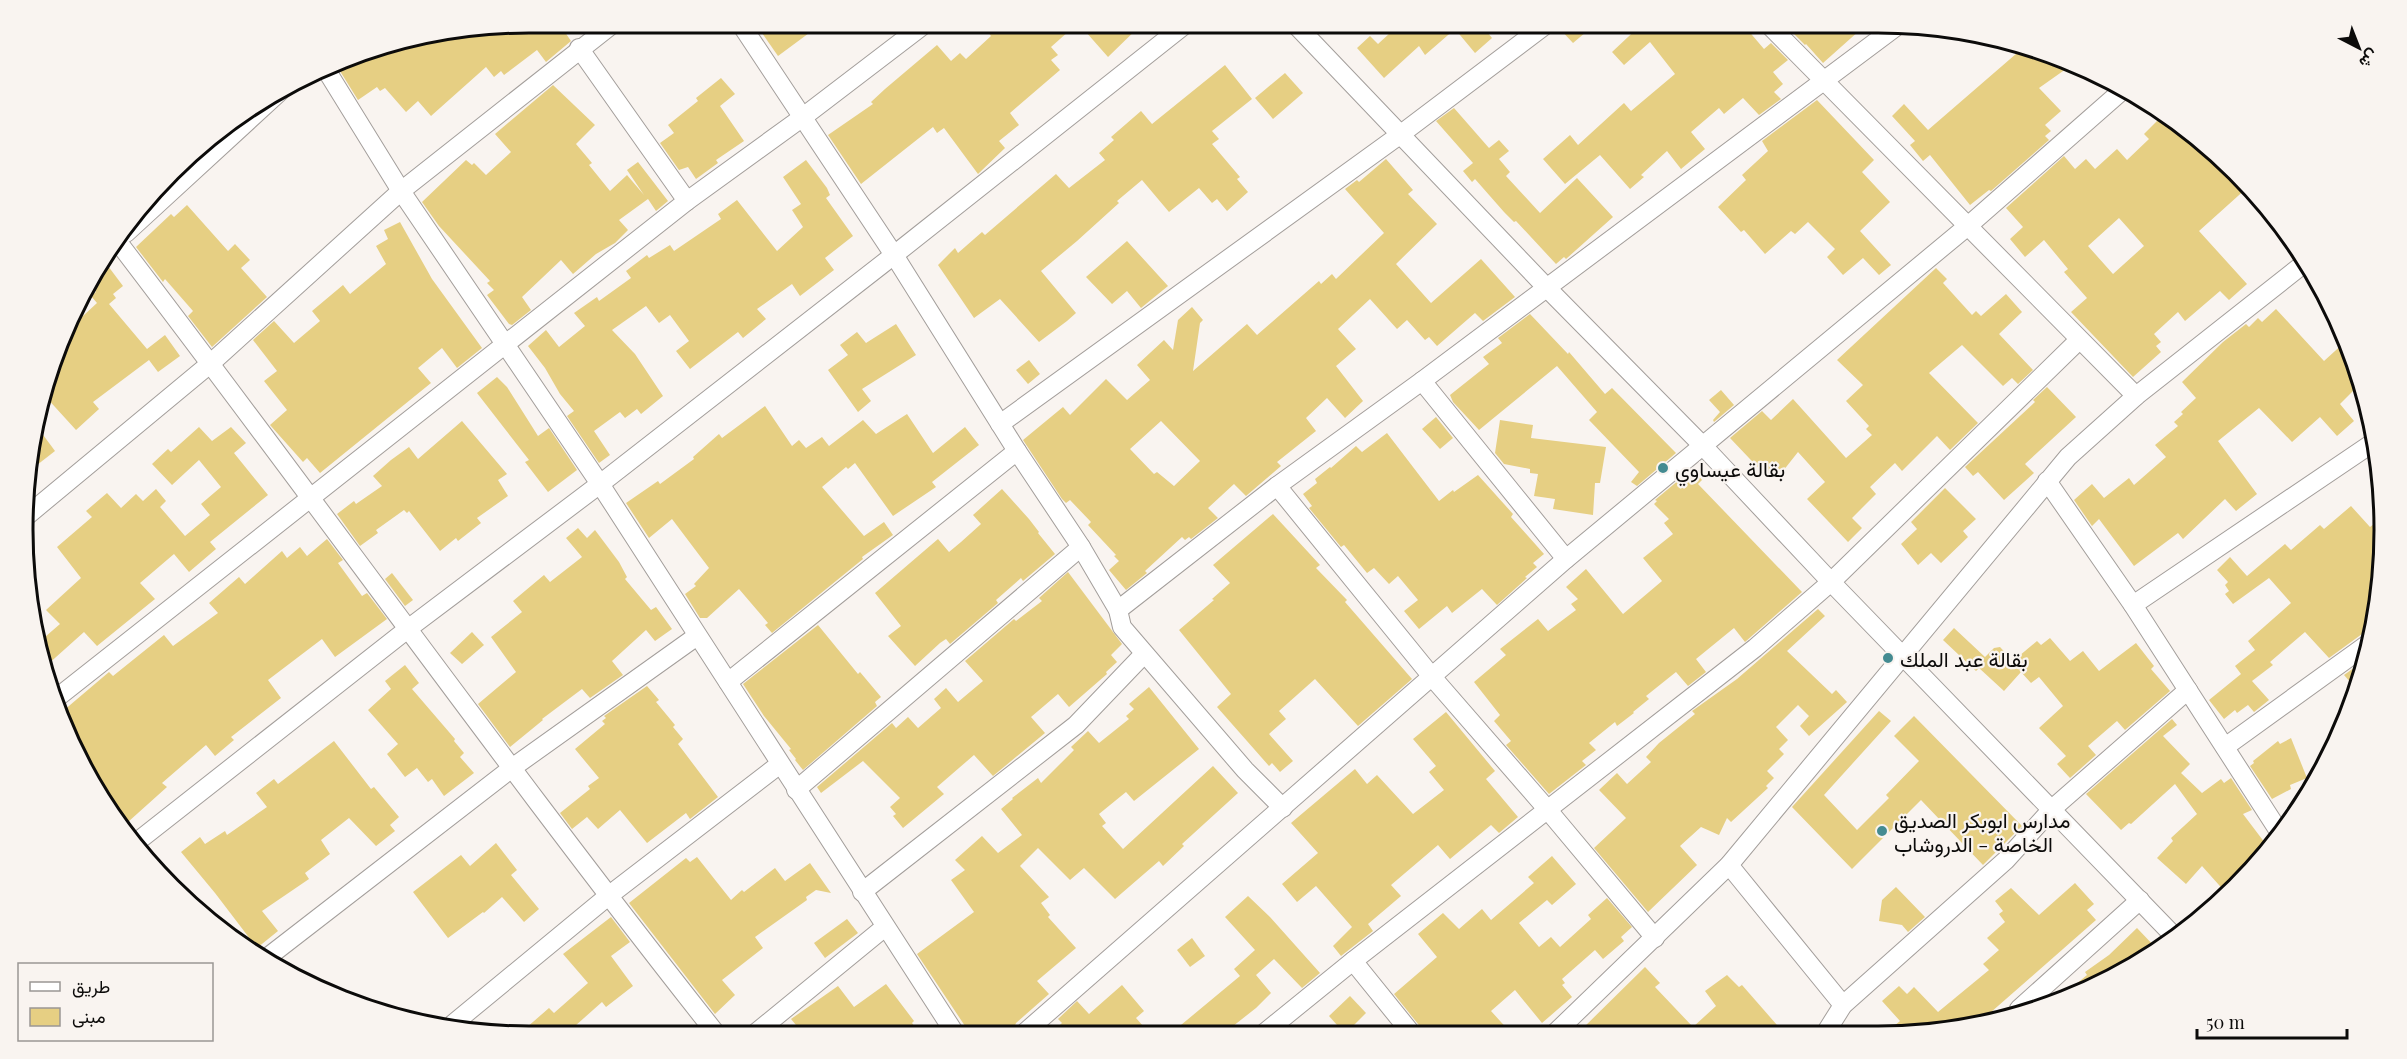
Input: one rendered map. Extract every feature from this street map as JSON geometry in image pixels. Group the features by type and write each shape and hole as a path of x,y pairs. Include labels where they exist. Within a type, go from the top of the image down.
{"street":[{"path":"34,510 211,363 401,191 599,33"},
{"path":"747,33 894,255 1017,451 1081,547 1118,610 1122,627 1245,770 1283,808"},
{"path":"61,695 687,201 803,117 912,33"},
{"path":"141,838 409,628 600,484 894,255 1173,33"},
{"path":"1305,33 1546,287 1704,447 1831,582 2169,931"},
{"path":"1000,424 1401,134 1534,33"},
{"path":"1777,33 2136,396"},
{"path":"1118,610 1277,486 1422,381 1887,33"},
{"path":"579,48 687,201"},
{"path":"329,75 401,191 600,484 950,1026"},
{"path":"1032,1026 1566,560 1969,225 2117,95"},
{"path":"146,215 247,122"},
{"path":"122,247 211,363 608,897 710,1026"},
{"path":"1562,1026 1729,865 2047,481 2090,436 2136,396 2299,268"},
{"path":"1273,1026 1547,809 1716,680 1831,582 2079,340"},
{"path":"1422,381 1566,560"},
{"path":"2133,605 2367,447"},
{"path":"728,682 1017,451"},
{"path":"2047,481 2133,605 2275,826"},
{"path":"1277,486 1433,678 1655,938"},
{"path":"796,790 1081,547"},
{"path":"272,954 512,768 697,636"},
{"path":"2225,747 2358,652"},
{"path":"862,892 1076,725 1144,654"},
{"path":"1830,1026 1844,1005 2006,860 2052,809 2188,690"},
{"path":"457,1021 608,897 780,764"},
{"path":"1729,865 1844,1005"},
{"path":"2025,1003 2140,900"},
{"path":"764,1026 885,927"},
{"path":"1353,961 1406,1026"}],"building":[{"path":"566,33 571,41 546,62 537,50 504,75 501,71 494,77 486,67 431,116 418,101 406,112 385,88 380,91 377,87 358,100 340,71 401,50 465,37 497,34"},
{"path":"762,33 809,33 778,56"},
{"path":"989,33 1067,33 1051,47 1058,55 1051,60 1060,70 1010,113 1019,125 999,141 1005,148 978,174 944,128 937,133 933,127 861,184 828,135 873,104 871,102 885,89 937,45 951,61 960,53 966,59 991,36"},
{"path":"1087,33 1133,33 1108,57"},
{"path":"1390,33 1450,33 1425,55 1419,46 1384,78 1357,48 1370,36 1378,44"},
{"path":"1458,33 1488,33 1492,38 1475,53"},
{"path":"1564,33 1585,33 1573,43"},
{"path":"1632,33 1750,33 1764,49 1771,43 1788,60 1773,72 1783,84 1774,92 1781,99 1759,115 1743,98 1724,114 1719,108 1691,132 1705,149 1681,169 1667,151 1641,175 1644,177 1630,189 1600,155 1565,184 1543,159 1570,135 1578,145 1624,103 1631,111 1675,74 1650,42 1624,65 1612,52"},
{"path":"1793,33 1857,33 1823,63"},
{"path":"2017,53 2065,70 2039,88 2061,111 2045,125 2051,131 2045,136 2049,140 1991,191 1989,190 1970,205 1930,155 1923,161 1910,145 1915,141 1892,116 1904,104 1928,130"},
{"path":"1225,65 1252,99 1212,131 1219,139 1212,144 1240,177 1237,179 1248,192 1227,211 1217,199 1212,203 1199,188 1169,212 1142,180 1077,241 1041,271 1076,313 1067,321 1039,342 1000,299 974,318 938,265 955,248 958,253 982,232 985,235 1056,174 1069,188 1105,160 1099,153 1114,140 1111,137 1141,111 1152,124"},
{"path":"1285,73 1303,93 1273,119 1255,98"},
{"path":"721,78 735,94 720,106 744,141 716,160 718,163 696,179 688,167 679,170 660,143 674,133 668,125 698,101 696,98"},
{"path":"553,85 595,125 576,144 592,163 589,165 610,191 627,175 644,195 627,170 638,162 668,201 656,211 648,199 619,220 628,230 615,243 596,254 573,274 561,260 522,297 531,310 512,325 487,295 494,290 487,283 490,281 439,226 422,202 466,160 472,165 474,163 486,175 511,152 495,134"},
{"path":"1817,100 1874,160 1862,172 1890,202 1860,231 1891,265 1879,275 1863,258 1843,275 1827,257 1835,249 1808,222 1795,234 1791,231 1765,254 1744,230 1741,232 1718,207 1746,180 1742,175 1768,151 1762,141"},
{"path":"1454,108 1489,148 1499,140 1509,151 1499,159 1510,172 1506,176 1540,213 1577,178 1613,217 1566,259 1564,257 1556,264 1475,179 1472,182 1463,171 1473,163 1436,121"},
{"path":"2158,120 2205,156 2242,192 2199,231 2247,284 2229,300 2220,291 2185,321 2178,312 2154,334 2161,342 2156,346 2161,352 2133,377 2071,312 2087,298 2064,272 2068,269 2044,240 2025,257 2010,239 2023,227 2006,208 2064,156 2075,169 2086,159 2095,169 2117,149 2127,160 2149,139 2144,134","holes":["2119,218 2144,246 2113,274 2088,246"]},
{"path":"1386,159 1413,190 1408,194 1437,224 1396,264 1431,303 1481,259 1515,297 1483,321 1475,313 1437,346 1429,337 1425,340 1407,320 1397,329 1370,299 1338,329 1356,349 1336,366 1363,401 1345,418 1327,398 1306,418 1316,431 1277,462 1281,466 1246,496 1234,484 1208,508 1218,518 1191,539 1189,537 1185,540 1182,537 1145,571 1147,573 1126,590 1109,570 1119,561 1114,556 1116,555 1088,525 1091,522 1070,500 1066,503 1062,499 1023,440 1063,407 1070,415 1106,379 1127,400 1150,380 1137,365 1164,340 1173,350 1178,320 1192,307 1203,320 1200,323 1193,371 1247,324 1257,335 1319,281 1321,284 1332,274 1336,279 1384,233 1345,189 1357,180 1359,182","holes":["1161,421 1200,461 1174,486 1157,472 1154,474 1130,449"]},
{"path":"806,160 827,188 830,195 826,198 853,236 825,258 834,270 800,296 792,284 757,309 766,319 743,338 738,332 690,369 676,351 689,341 670,315 659,323 646,306 612,330 635,354 663,396 641,414 637,409 625,418 620,412 594,431 610,455 599,463 567,416 574,411 528,346 546,330 559,347 585,326 574,313 597,297 599,301 631,278 626,271 647,255 649,258 670,245 674,251 721,219 718,214 737,200 777,251 803,227 792,210 801,204 783,177"},
{"path":"187,205 228,251 235,244 250,260 241,268 267,297 212,347 188,316 193,311 165,279 163,282 136,247 171,214 174,217"},
{"path":"400,222 432,279 482,348 457,368 442,348 418,368 431,383 320,473 307,458 303,462 270,425 287,410 264,381 277,371 253,340 274,321 294,343 320,321 312,311 343,285 350,294 386,264 376,246 388,239 384,230"},
{"path":"1127,241 1168,286 1141,308 1127,291 1112,304 1086,277"},
{"path":"109,267 123,286 113,294 116,298 109,304 147,349 165,335 180,356 158,372 149,360 93,402 99,409 76,430 50,401 59,370 80,319 97,303 91,297"},
{"path":"1936,268 1947,279 1943,283 1972,315 1976,311 1981,316 2006,294 2022,312 1999,334 2033,370 2018,384 2012,378 2003,386 1962,345 1929,373 1978,423 1950,450 1937,436 1902,471 1895,463 1870,487 1876,494 1852,518 1862,528 1848,542 1807,499 1825,482 1798,452 1783,471 1780,469 1768,478 1730,438 1762,411 1771,420 1793,399 1846,458 1872,435 1866,429 1869,426 1846,401 1863,385 1837,360"},
{"path":"2276,309 2324,361 2339,347 2354,390 2340,404 2354,421 2337,436 2320,417 2292,442 2259,408 2218,441 2257,494 2236,511 2225,499 2183,539 2178,533 2134,566 2099,519 2092,526 2074,500 2092,484 2104,498 2129,478 2134,485 2166,457 2155,445 2178,426 2174,422 2196,398 2182,382 2223,342 2246,324 2249,327 2258,318 2262,322"},
{"path":"1530,314 1568,354 1569,352 1605,394 1612,388 1676,453 1637,486 1631,482 1639,472 1589,420 1597,412 1557,366 1479,430 1453,402 1450,395 1489,364 1483,357 1502,343 1498,338"},
{"path":"896,324 916,355 862,389 871,401 858,412 828,370 848,355 840,345 857,332 866,343"},
{"path":"1029,360 1040,374 1028,384 1016,370"},
{"path":"497,377 507,387 538,436 549,428 577,470 548,492 525,462 529,460 477,393"},
{"path":"2047,387 2076,417 2025,464 2034,473 2004,500 1978,472 1973,476 1965,467 2035,402 2033,400"},
{"path":"1721,390 1734,405 1714,422 1713,420 1720,412 1709,400"},
{"path":"765,406 792,446 799,440 806,448 822,437 829,446 863,420 876,434 907,414 933,453 965,427 979,445 932,482 936,487 893,516 855,463 848,469 846,467 822,487 864,536 884,522 893,535 862,557 863,559 772,633 765,625 768,623 739,589 707,618 700,618 685,594 696,586 694,584 709,568 672,519 649,538 626,503 658,481 660,484 694,459 693,457 719,434 722,438"},
{"path":"1436,417 1453,438 1440,449 1422,429"},
{"path":"1500,420 1533,425 1531,438 1606,447 1600,483 1595,483 1593,515 1553,509 1555,499 1534,496 1538,474 1530,473 1530,469 1504,464 1495,453"},
{"path":"462,421 507,474 498,480 508,496 477,518 481,523 458,541 456,538 440,551 409,511 407,513 404,510 376,530 378,533 360,546 337,514 354,501 356,504 382,486 373,476 391,460 409,447 418,459"},
{"path":"199,427 212,441 231,427 246,443 234,453 268,495 210,542 216,549 189,572 174,554 140,583 155,599 97,646 84,632 51,662 45,637 60,624 46,610 81,578 57,547 92,517 86,511 107,493 121,508 136,494 143,501 156,489 166,501 160,507 185,536 210,515 201,504 221,487 199,460 172,485 152,464 168,449 171,452"},
{"path":"1387,433 1439,501 1478,475 1513,514 1511,517 1544,554 1533,563 1537,567 1525,577 1527,578 1497,605 1482,589 1452,613 1447,606 1419,629 1404,611 1418,600 1398,576 1389,584 1374,568 1367,573 1344,545 1341,547 1309,508 1312,506 1303,494 1317,483 1315,479 1356,446 1362,452"},
{"path":"43,434 55,451 37,465"},
{"path":"1692,469 1702,480 1698,484 1802,592 1745,642 1734,628 1696,659 1706,672 1688,686 1676,672 1646,696 1649,699 1634,713 1617,726 1615,722 1589,743 1596,750 1582,761 1586,765 1549,794 1506,745 1511,741 1494,721 1500,715 1474,682 1506,655 1500,649 1538,619 1548,631 1576,610 1571,604 1578,599 1566,587 1586,569 1623,614 1662,581 1643,558 1673,534 1664,523 1669,519 1654,504 1657,501 1655,500"},
{"path":"1945,488 1976,519 1963,531 1968,537 1941,563 1931,553 1918,565 1901,544 1917,529 1911,522"},
{"path":"1002,489 1029,519 1055,554 1023,581 1021,578 996,600 998,603 950,644 946,639 915,666 888,636 901,626 875,593 938,539 949,552 981,524 973,515"},
{"path":"2351,506 2370,527 2374,524 2370,594 2362,634 2329,658 2305,632 2270,662 2273,665 2252,681 2269,700 2254,712 2248,705 2237,713 2235,710 2224,719 2209,700 2241,674 2235,666 2255,650 2248,641 2291,603 2269,578 2233,604 2225,594 2229,591 2225,585 2228,582 2217,570 2230,557 2247,576 2285,544 2291,550 2320,525 2324,529"},
{"path":"1273,514 1320,565 1316,568 1347,600 1345,602 1412,679 1358,726 1315,679 1279,711 1286,719 1269,734 1293,761 1280,772 1272,763 1269,766 1217,707 1231,694 1179,630 1230,583 1213,565"},
{"path":"578,528 587,538 595,530 619,562 627,577 625,579 651,610 656,607 672,629 655,641 646,630 612,661 623,675 590,698 582,689 510,747 478,704 516,672 491,637 522,612 513,601 544,575 550,582 582,557 566,538"},
{"path":"327,539 343,560 338,563 362,596 367,593 387,619 335,657 322,639 268,680 281,698 231,737 234,740 215,756 206,745 162,783 167,787 129,821 84,749 66,708 109,672 113,676 164,635 173,646 218,613 209,603 239,577 245,584 282,551 287,558 300,547 307,556"},
{"path":"1068,572 1122,644 1111,655 1117,662 1106,672 1107,674 1069,707 1058,694 1031,717 1045,733 993,776 974,755 937,787 944,794 903,828 893,816 896,814 890,807 900,798 863,761 821,793 817,787 892,723 896,728 908,717 918,728 941,708 934,699 946,688 958,702 983,681 965,661 1014,619 1016,621 1042,601 1039,598"},
{"path":"392,573 413,600 405,606 385,579"},
{"path":"1818,609 1825,616 1787,651 1832,694 1836,690 1847,702 1809,736 1800,726 1809,716 1798,705 1776,727 1788,740 1779,749 1784,754 1767,771 1774,778 1766,786 1768,788 1731,822 1727,818 1719,835 1701,827 1680,846 1697,865 1648,912 1594,848 1626,818 1599,790 1617,773 1627,784 1651,762 1646,757 1659,743 1695,714 1692,711 1737,679"},
{"path":"818,625 858,674 860,672 881,697 875,702 877,706 803,770 789,750 791,749 764,716 743,684"},
{"path":"1954,628 1985,657 1994,648 2000,647 2013,661 2037,641 2041,645 2050,638 2070,661 2083,651 2099,671 2136,643 2154,666 2151,669 2170,691 2125,730 2117,721 2088,746 2096,755 2070,778 2057,764 2066,756 2039,728 2063,706 2039,677 2031,683 2021,672 2004,691 1979,668 1976,671 1943,640"},
{"path":"472,632 484,645 462,664 450,653"},
{"path":"405,665 419,683 412,689 455,739 454,741 464,753 460,757 474,773 444,796 432,779 428,782 417,768 405,777 387,754 398,744 368,710 391,689 385,681"},
{"path":"2354,668 2350,682 2344,675"},
{"path":"647,686 659,700 656,702 683,739 678,744 718,797 690,819 686,813 647,843 620,810 598,829 587,817 572,829 560,813 590,789 588,786 599,778 575,749 605,724 602,721 606,718 604,716"},
{"path":"1149,687 1199,749 1134,801 1126,792 1099,814 1106,823 1102,826 1123,849 1213,766 1238,793 1182,844 1184,846 1163,866 1159,861 1115,899 1084,868 1070,880 1038,848 1020,866 1049,897 1041,903 1050,915 1048,917 1076,948 1037,981 1049,994 1015,1026 965,1026 917,954 974,912 951,880 965,870 955,860 982,836 998,853 1022,835 1001,809 1038,778 1041,783 1074,750 1071,747 1088,731 1099,743 1129,719 1126,716 1134,709 1129,704"},
{"path":"1879,711 1891,721 1824,795 1857,830 1889,798 1886,795 1919,761 1894,736 1914,716 2022,826 1983,865 1921,800 1852,869 1792,807"},
{"path":"1446,712 1495,771 1486,779 1518,817 1499,833 1491,825 1450,859 1438,845 1391,885 1401,896 1368,924 1373,931 1341,956 1333,946 1352,927 1316,886 1297,902 1282,884 1318,853 1291,823 1355,769 1367,784 1377,775 1413,814 1444,790 1429,772 1436,766 1413,739"},
{"path":"2172,719 2177,725 2163,736 2190,764 2181,773 2202,793 2221,779 2224,783 2231,778 2252,810 2243,814 2264,841 2222,888 2202,866 2186,884 2157,858 2173,841 2171,838 2197,814 2175,784 2131,824 2129,823 2121,830 2086,794"},
{"path":"2291,738 2307,778 2290,785 2291,789 2272,799 2250,766 2278,741 2280,744"},
{"path":"334,741 371,789 374,787 399,817 390,825 395,831 376,846 349,818 321,840 330,854 305,873 309,879 262,911 278,931 260,946 251,940 181,852 200,837 205,844 225,831 227,835 267,807 256,793 274,779 278,784"},
{"path":"496,843 517,870 511,875 539,909 524,922 502,897 484,913 448,938 413,892 461,855 470,866"},
{"path":"1552,856 1576,884 1552,905 1547,900 1519,923 1539,947 1551,937 1560,947 1591,919 1588,915 1607,898 1632,927 1621,937 1624,941 1603,959 1595,950 1562,979 1565,983 1562,985 1572,997 1542,1023 1515,990 1491,1011 1505,1026 1420,1026 1394,994 1437,957 1418,934 1443,913 1459,929 1482,909 1491,920 1534,883 1528,877"},
{"path":"697,857 731,900 775,868 785,881 810,863 831,893 816,890 806,897 807,900 755,937 763,948 722,980 735,995 715,1014 629,903 686,858 690,862"},
{"path":"2075,883 2094,904 2087,910 2096,920 1991,1012 1942,1022 1895,1025 1900,1021 1882,1001 1899,986 1907,994 1914,987 1938,1012 1989,970 1983,964 1999,950 1987,938 2005,922 1999,914 2003,911 1995,901 2011,888 2039,915"},
{"path":"1896,887 1925,917 1908,932 1902,925 1879,921 1882,900"},
{"path":"1248,896 1320,973 1302,988 1274,959 1256,975 1271,993 1233,1026 1182,1026 1240,976 1234,969 1255,950 1225,917"},
{"path":"611,917 630,942 611,956 633,986 606,1007 602,1002 575,1026 528,1026 549,1008 554,1013 588,983 563,954"},
{"path":"847,919 858,933 825,958 814,943"},
{"path":"2137,928 2151,943 2097,975 2076,985 2087,975 2085,972 2109,955"},
{"path":"1192,938 1205,956 1190,967 1177,950"},
{"path":"1645,967 1660,983 1655,987 1692,1026 1585,1026"},
{"path":"1727,975 1739,987 1742,985 1778,1026 1694,1026 1716,1006 1705,991"},
{"path":"886,984 914,1021 912,1023 914,1026 797,1026 791,1019 838,986 854,1007"},
{"path":"1122,985 1144,1011 1136,1018 1143,1026 1059,1026 1062,1023 1058,1019 1077,1001 1089,1014"},
{"path":"1350,996 1366,1013 1353,1026 1338,1026 1329,1016"}],"place":[{"name":"بقالة عيساوي","path":"1663,468"},
{"name":"بقالة عبد الملك","path":"1888,658"},
{"name":"مدارس ابوبكر الصديق الخاصة - الدروشاب","path":"1882,831"}]}
